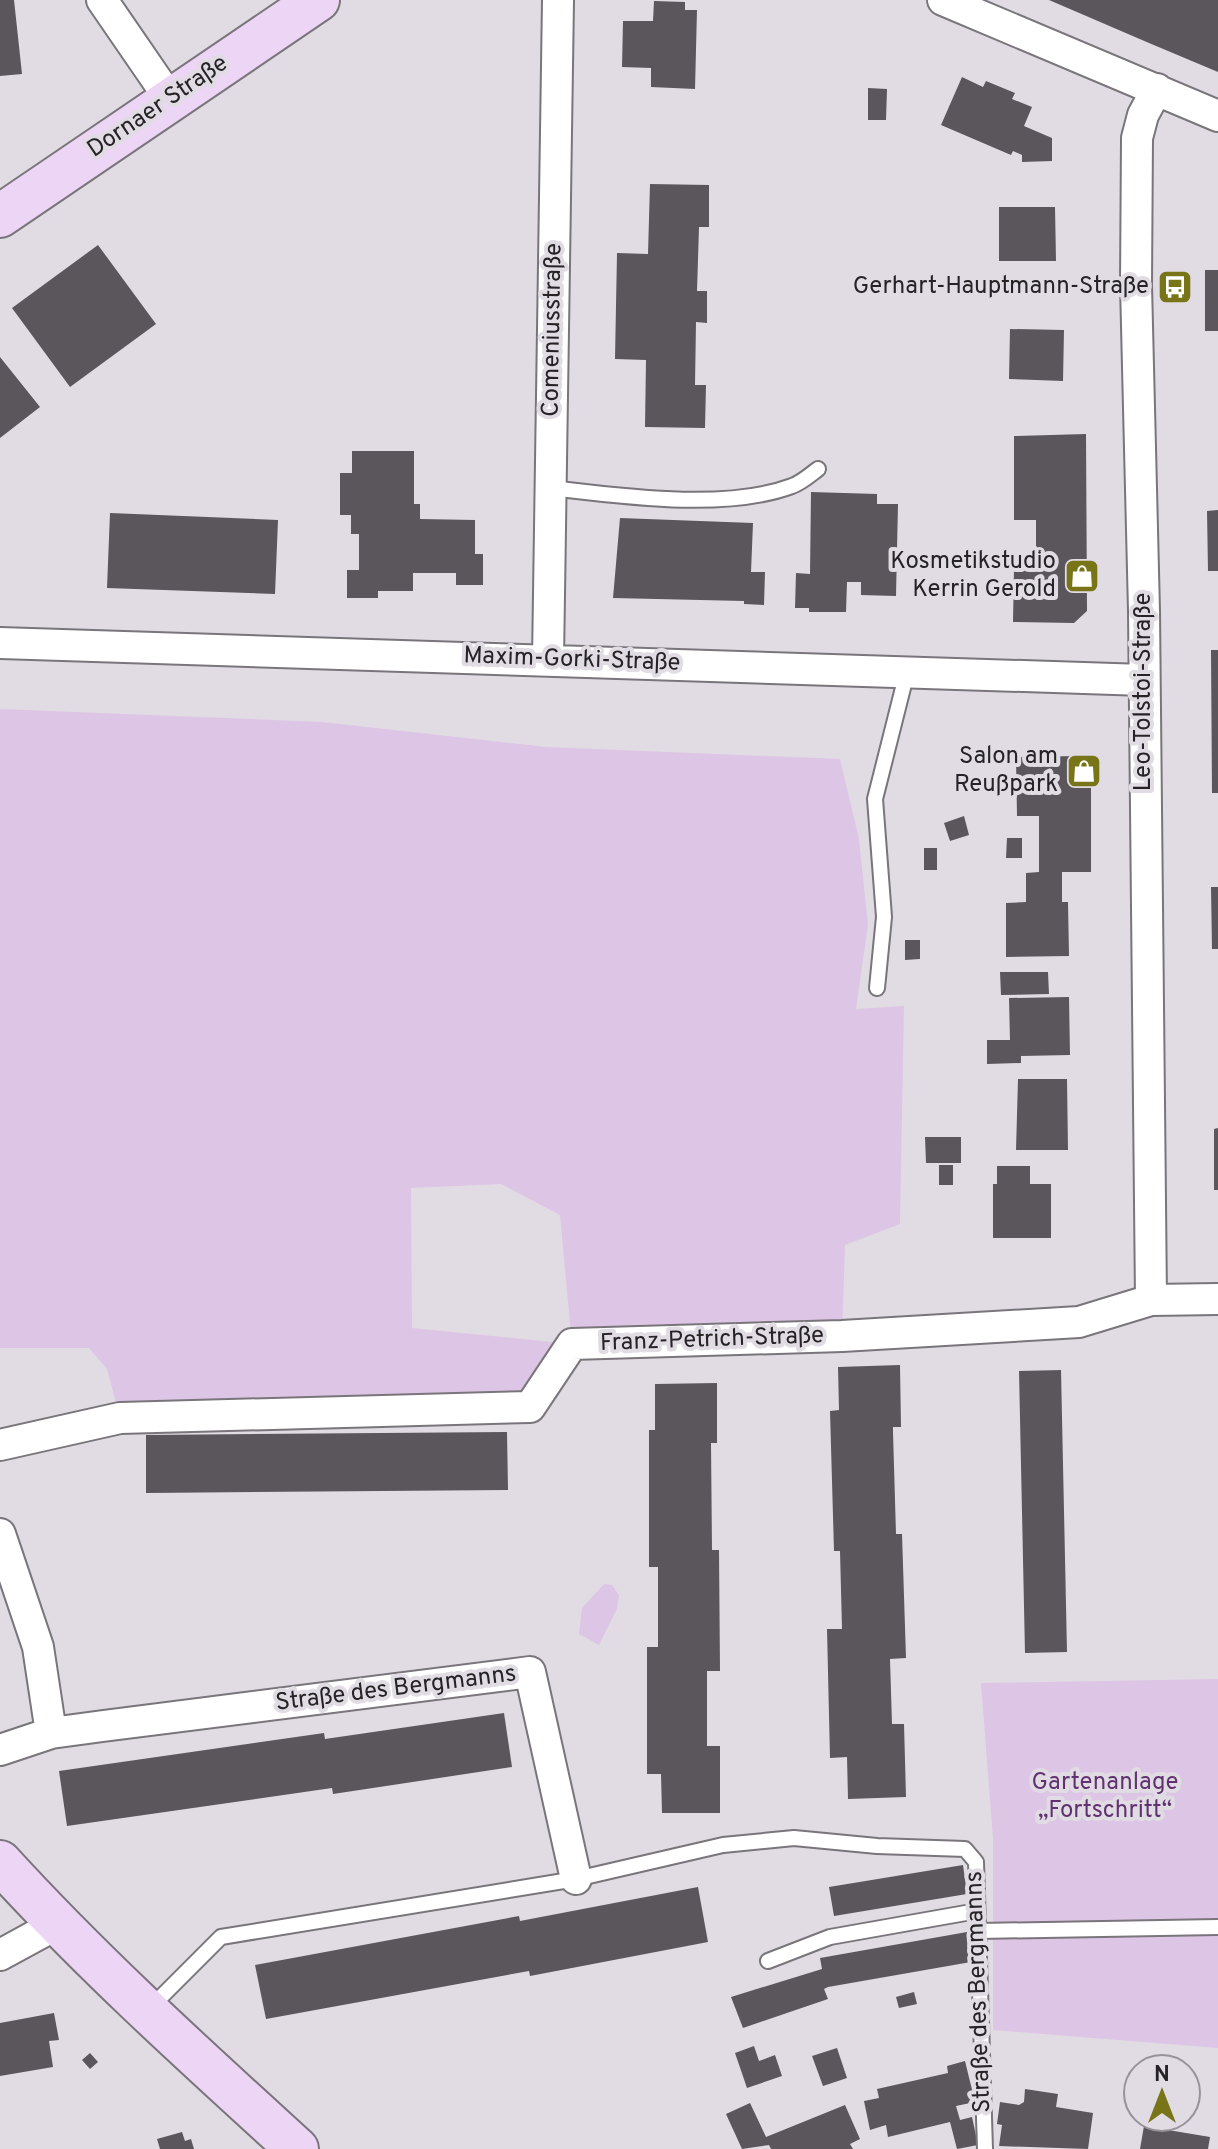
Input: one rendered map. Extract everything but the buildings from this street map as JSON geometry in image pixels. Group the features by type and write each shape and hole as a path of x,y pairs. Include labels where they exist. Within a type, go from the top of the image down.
{"main road":[{"name":"Dornaer Straße","path":"0,216 318,0"},
{"path":"0,1862 57,1924 147,2011 297,2149"}],"street":[{"path":"102,0 170,99"},
{"path":"943,0 1218,116"},
{"name":"Comeniusstraße","path":"548,660 558,4"},
{"name":"Leo-Tolstoi-Straße","path":"1151,1300 1136,285 1137,138 1143,115 1157,89"},
{"name":"Maxim-Gorki-Straße","path":"0,643 1144,680"},
{"name":"Franz-Petrich-Straße","path":"0,1445 120,1418 530,1407 572,1344 842,1336 1079,1322 1151,1300 1218,1299"},
{"path":"0,1534 38,1647 51,1733"},
{"name":"Straße des Bergmanns","path":"0,1750 51,1733 530,1672 576,1879"},
{"path":"0,1955 57,1924"}],"lane":[{"path":"551,488 682,498 742,496 794,486 818,469"},
{"path":"877,988 884,917 875,799 907,672"},
{"name":"Straße des Bergmanns","path":"147,2011 221,1937 576,1879 723,1845 794,1838 965,1849 976,1862 985,2149"},
{"path":"768,1961 830,1937 977,1911"},
{"path":"979,1931 1218,1927"}],"green space":[{"path":"0,709 322,722 547,747 840,759 859,839 868,925 856,1009 904,1006 900,1224 845,1245 842,1336 572,1344 530,1407 120,1418 107,1369 89,1348 0,1348","holes":["501,1184 560,1215 572,1344 412,1328 411,1188"]},
{"path":"604,1584 612,1585 619,1595 617,1609 599,1645 579,1634 582,1608"},
{"name":"Gartenanlage „Fortschritt“","path":"1218,1679 1218,2048 993,2030 993,1838 981,1683"}],"place":[{"name":"Gerhart-Hauptmann-Straße","path":"1175,287"},
{"name":"Kosmetikstudio Kerrin Gerold","path":"1082,576"},
{"name":"Salon am Reußpark","path":"1084,771"}]}
